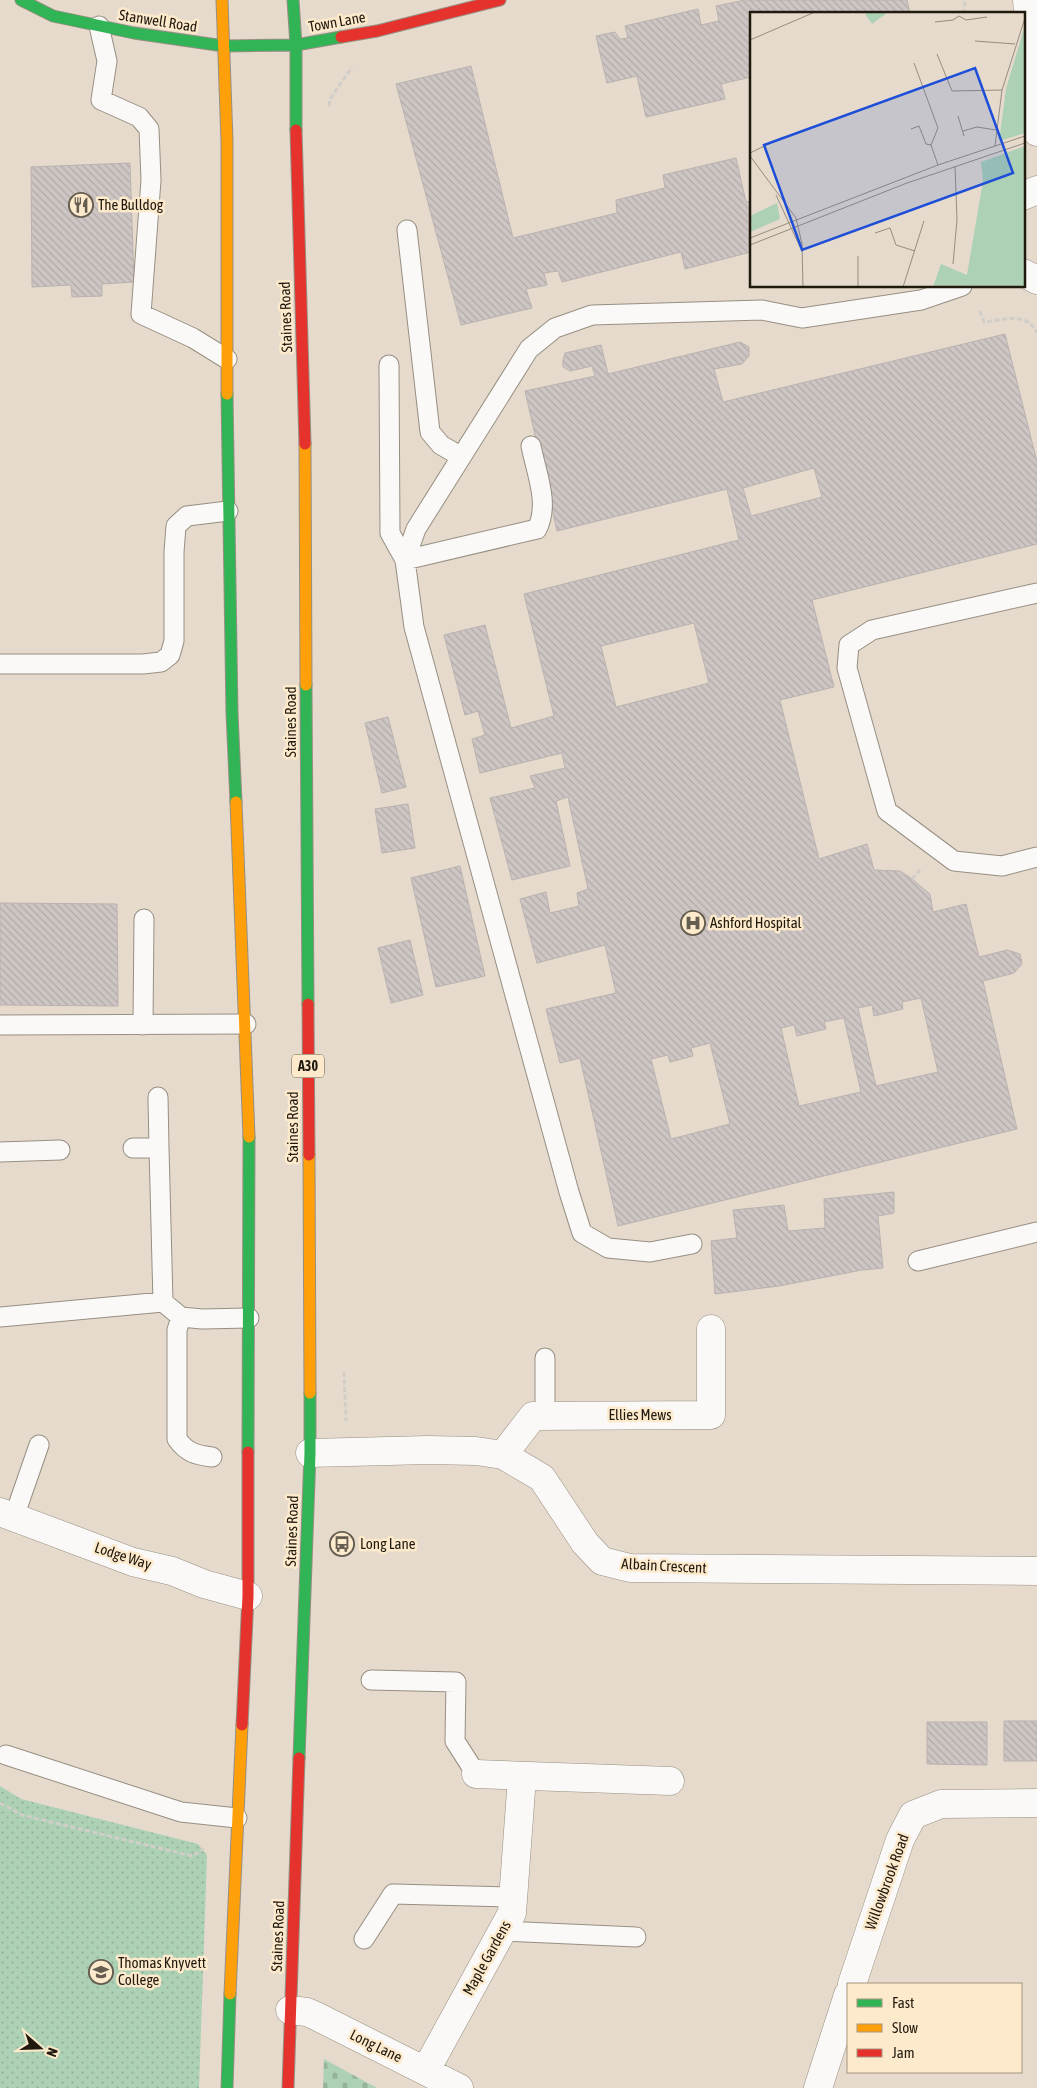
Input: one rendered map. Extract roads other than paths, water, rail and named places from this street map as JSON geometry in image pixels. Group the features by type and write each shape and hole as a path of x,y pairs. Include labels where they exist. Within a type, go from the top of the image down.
{"main road":[{"name":"Stanwell Road","path":"21,0 53,16 134,33 224,46 296,45"},
{"path":"222,0 227,141 228,511 232,714 250,1130 248,1596 237,1818 227,2088"},
{"name":"A30","path":"293,0 296,45"},
{"name":"Town Lane","path":"296,45 377,31 500,0"},
{"name":"Staines Road","path":"288,2088 310,1453 305,446 295,101 296,45"}],"street":[{"path":"1027,0 1037,132"},
{"path":"1024,196 1037,190"},
{"path":"1024,274 1037,280"},
{"name":"Ellies Mews","path":"545,1415 711,1415 712,1329"},
{"path":"503,1456 534,1416 545,1415"},
{"name":"Albain Crescent","path":"310,1453 428,1450 476,1451 503,1456 542,1478 585,1543 602,1561 630,1568 1037,1571"},
{"name":"Lodge Way","path":"7,1515 134,1562 172,1571 204,1584 248,1596"},
{"path":"476,1774 670,1781"},
{"name":"Maple Gardens","path":"426,2070 500,1931 512,1913 522,1777"},
{"name":"Willowbrook Road","path":"852,1983 900,1840 913,1815 941,1804 1037,1803"},
{"path":"818,2088 847,1998"},
{"name":"Long Lane","path":"290,2010 307,2012 459,2088"}],"lane":[{"path":"99,26 108,61 101,100 139,117 149,129 151,180 141,314 193,338 227,359"},
{"path":"407,230 430,432 441,445 460,456"},
{"path":"405,560 416,528 529,349 555,328 592,315 762,310 802,318 922,300 956,288"},
{"path":"389,365 390,533 405,560 414,627 569,1192 582,1233 608,1248 650,1252 692,1244"},
{"path":"405,560 537,529 542,519 543,505 531,446"},
{"path":"0,664 143,664 161,662 170,655 174,641 174,552 176,526 187,516 228,511"},
{"path":"1037,593 872,630 849,645 847,668 887,811 954,861 1002,866 1037,858"},
{"path":"143,1025 144,919"},
{"path":"0,1025 246,1024"},
{"path":"158,1097 163,1302"},
{"path":"133,1148 159,1148"},
{"path":"0,1152 60,1150"},
{"path":"918,1261 1037,1232"},
{"path":"0,1317 163,1302 181,1317 202,1319 249,1318"},
{"path":"181,1317 177,1330 178,1439 184,1448 194,1455 212,1457"},
{"path":"545,1358 545,1415"},
{"path":"7,1515 39,1445"},
{"path":"371,1680 456,1682 455,1741 476,1774"},
{"path":"6,1755 181,1812 237,1818"},
{"path":"364,1939 393,1894 514,1897"},
{"path":"500,1931 636,1937"}],"place":[{"name":"The Bulldog","path":"81,205"},
{"name":"Ashford Hospital","path":"693,923"},
{"name":"Long Lane","path":"342,1544"},
{"name":"Thomas Knyvett College","path":"101,1972"}]}
